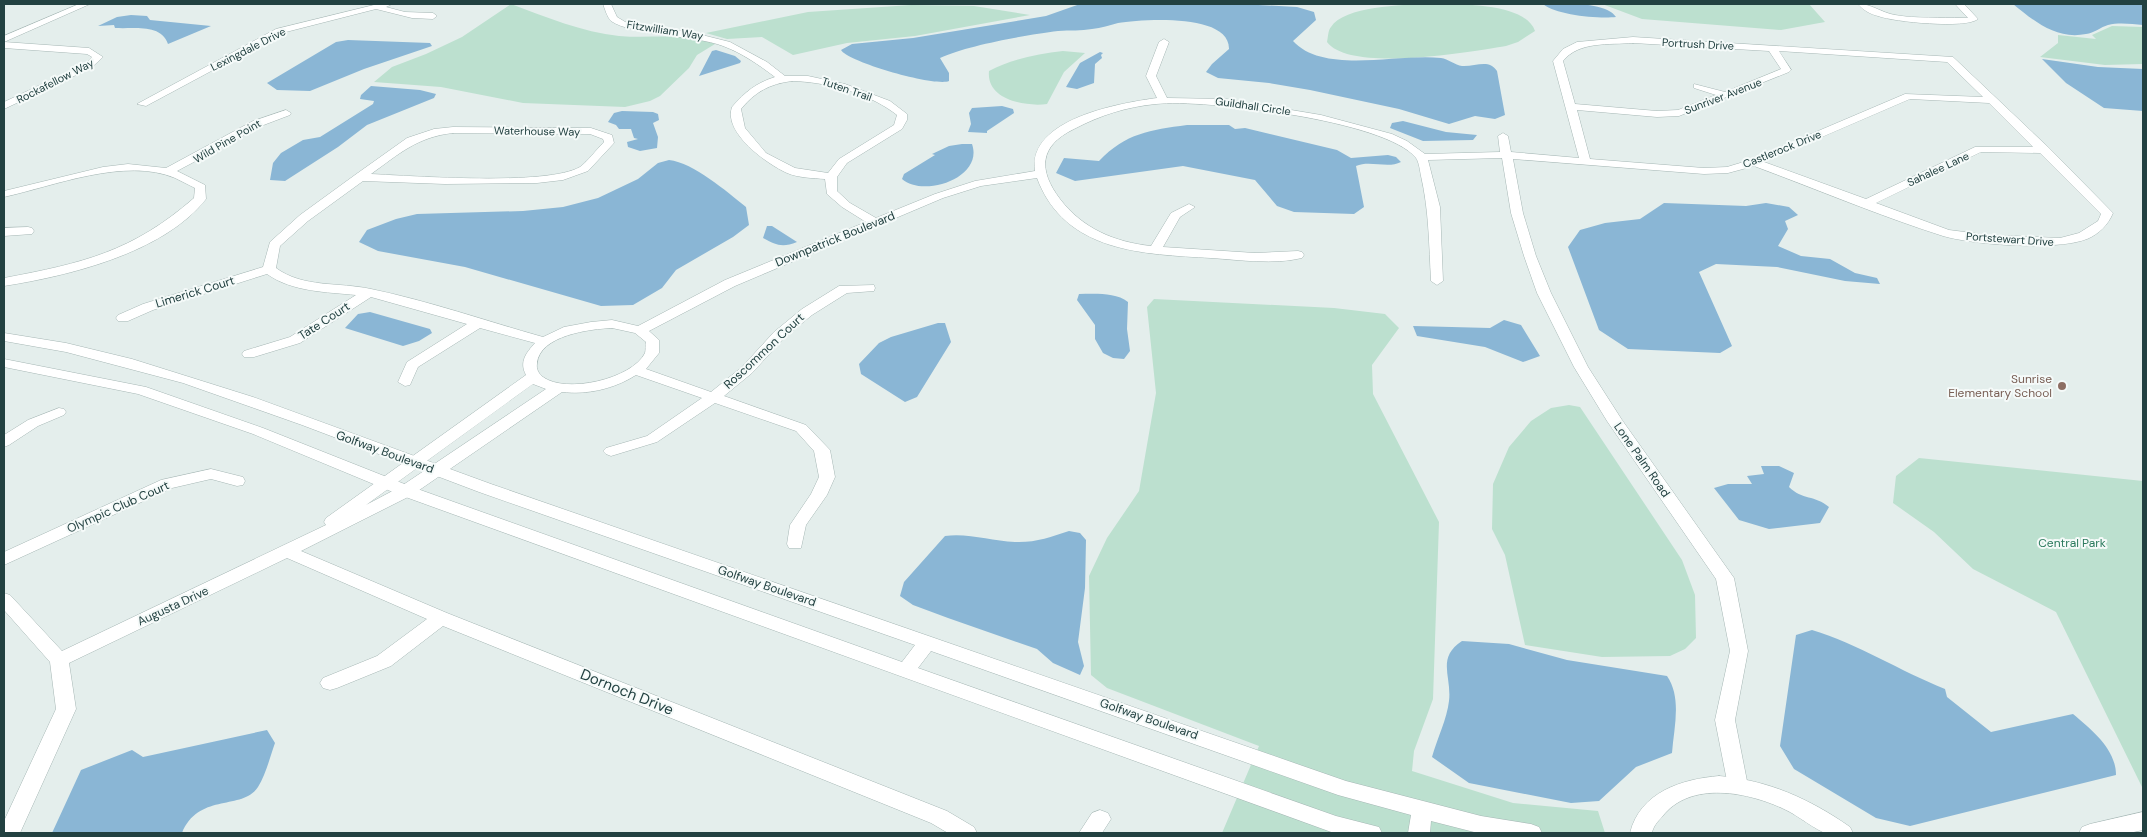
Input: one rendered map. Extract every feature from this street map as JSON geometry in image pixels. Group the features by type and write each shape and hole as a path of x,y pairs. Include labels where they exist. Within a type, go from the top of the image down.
{"street":[{"path":"4,39 86,4"},
{"name":"Lexingdale Drive","path":"142,104 279,31 301,24 388,4"},
{"name":"Fitzwilliam Way","path":"607,4 613,18 625,25 717,39 742,50 765,64 783,79"},
{"path":"1862,4 1869,11 1883,16 1963,21 1974,19 1959,4"},
{"path":"378,7 394,14 412,18 433,16"},
{"name":"Portrush Drive","path":"1586,162 1558,61 1566,51 1580,44 1633,40 1950,59"},
{"path":"1164,42 1151,68 1150,76 1164,101"},
{"name":"Rockafellow Way","path":"4,45 84,51 94,53 98,57 88,66 4,106"},
{"name":"Sunriver Avenue","path":"1572,107 1658,114 1679,113 1722,94 1775,76 1786,70 1772,48"},
{"name":"Portstewart Drive","path":"1754,162 1947,233 1988,239 2060,242 2083,236 2103,223 2107,213 2045,150 1950,59"},
{"name":"Tuten Trail","path":"818,78 892,104 902,114 898,127 843,161 831,177 792,171 762,155 740,129 736,109 744,96 762,85 783,79 818,78"},
{"path":"1697,86 1722,94"},
{"path":"4,94 26,96"},
{"name":"Castlerock Drive","path":"1506,155 1704,171 1728,170 1754,162 1909,96 1992,100"},
{"name":"Guildhall Circle","path":"1040,174 1039,158 1046,144 1084,117 1113,108 1164,101 1210,100 1284,110 1367,129 1398,140 1422,157"},
{"name":"Wild Pine Point","path":"170,172 199,158 260,121 286,113"},
{"name":"Waterhouse Way","path":"269,269 274,245 286,232 359,177 411,140 434,132 453,130 591,131 608,136 609,142 584,169 563,177 537,180 445,181 359,177"},
{"name":"Lone Palm Road","path":"1504,136 1517,213 1544,293 1581,367 1615,421 1725,578 1739,651 1725,720 1738,786"},
{"name":"Sahalee Lane","path":"1865,204 1979,149 2045,150"},
{"path":"1437,281 1434,207 1422,157 1506,155"},
{"path":"4,194 63,178 102,170 138,168 170,172 201,186 200,199 151,237 86,264 4,282"},
{"path":"1040,174 1053,199 1075,223 1104,239 1155,251 1274,258 1298,255"},
{"name":"Downpatrick Boulevard","path":"640,330 730,283 939,196 979,183 1040,174"},
{"path":"831,177 831,192 846,205 876,223"},
{"path":"1155,251 1175,215 1189,207"},
{"path":"4,232 28,231"},
{"path":"269,269 280,277 310,286 368,292 545,342"},
{"name":"Limerick Court","path":"123,318 148,307 269,269"},
{"name":"Roscommon Court","path":"611,451 652,439 715,396 747,370 779,335 807,312 844,289 869,288"},
{"name":"Tate Court","path":"249,354 295,340 368,292"},
{"path":"405,382 412,365 478,323"},
{"path":"595,325 627,326 640,330 652,341 654,348 646,363 637,371 613,383 577,389 557,388 543,384 533,377 529,368 530,359 545,342 562,333 595,325"},
{"name":"Golfway Boulevard","path":"4,338 42,342 108,356 170,373 412,462 1346,789 1480,825 1530,833"},
{"path":"4,363 142,390 258,431 406,491 1336,825 1371,833"},
{"path":"637,371 715,396 801,428 822,450 827,476 819,496 798,525 795,544"},
{"path":"384,482 533,377"},
{"path":"406,491 557,388"},
{"path":"4,442 33,423 59,412"},
{"name":"Olympic Club Court","path":"4,559 167,484 211,474 237,481"},
{"name":"Augusta Drive","path":"287,551 334,521 384,482"},
{"name":"Augusta Drive","path":"59,660 287,551 406,491"},
{"name":"Dornoch Drive","path":"287,551 441,618 939,817 966,833"},
{"path":"4,599 59,660 66,709 9,833"},
{"path":"330,683 384,661 441,618"},
{"path":"907,670 927,642"},
{"path":"1641,833 1643,825 1663,799 1686,788 1715,784 1738,786 1786,799 1821,818 1842,833"},
{"path":"1419,833 1422,810"},
{"path":"2090,833 2134,826"}],"green space":[{"path":"511,4 564,23 605,34 631,37 692,38 715,44 697,55 689,68 660,96 650,101 625,107 523,103 441,87 374,82 392,67 462,37"},
{"path":"1426,4 1486,6 1503,9 1517,14 1528,21 1535,31 1518,42 1506,46 1440,56 1412,58 1360,57 1340,51 1327,42 1331,27 1338,20 1348,15 1375,8"},
{"path":"1602,4 1809,4 1825,22 1781,30 1642,19"},
{"path":"911,5 974,6 1030,15 915,36 847,43 793,55 762,37 727,39 706,33 808,12"},
{"path":"2112,26 2143,27 2143,64 2105,65 2040,57 2058,43 2058,35 2096,39 2092,35"},
{"path":"1063,51 1085,53 1064,72 1047,104 1019,103 1009,100 994,89 990,81 989,71 1007,63"},
{"path":"1154,299 1334,308 1385,314 1399,328 1372,365 1373,394 1439,522 1433,699 1414,751 1412,771 1513,803 1598,811 1605,833 1222,833 1259,746 1107,688 1091,675 1089,576 1107,538 1139,491 1156,393 1147,307"},
{"path":"1569,405 1580,407 1682,560 1695,595 1696,638 1685,649 1670,656 1602,657 1525,645 1505,555 1492,529 1493,484 1509,447 1531,421 1551,408"},
{"name":"Central Park","path":"1919,458 2143,481 2143,789 2056,612 1973,569 1934,532 1893,503 1896,476"}],"water":[{"path":"1080,4 1240,4 1297,7 1314,12 1316,20 1293,41 1306,51 1323,57 1342,60 1362,60 1424,57 1441,58 1462,66 1486,64 1494,67 1497,71 1505,115 1495,119 1475,116 1449,124 1399,109 1310,90 1269,83 1218,78 1206,72 1229,49 1226,37 1216,29 1183,21 1130,21 1088,30 1058,31 981,45 940,58 949,73 949,81 941,82 911,77 875,67 847,55 841,50 852,44 913,38 1046,16"},
{"path":"1543,4 1582,4 1603,8 1616,17 1578,15 1557,11"},
{"path":"2013,4 2143,4 2143,25 2112,24 2089,33 2065,34 2055,32 2037,23"},
{"path":"131,15 147,16 150,20 211,26 168,44 160,33 154,30 115,28 114,25 98,26 117,17"},
{"path":"348,40 430,43 432,46 364,69 310,91 277,90 267,83 336,42"},
{"path":"716,50 735,56 741,61 740,63 699,76 712,51"},
{"path":"1100,52 1103,53 1101,55 1102,58 1095,64 1094,83 1077,89 1066,87 1080,63"},
{"path":"2042,59 2098,67 2143,69 2143,111 2104,108 2066,83"},
{"path":"371,86 420,90 436,94 434,98 367,125 338,147 285,181 270,180 273,163 281,153 303,140 320,137 373,104 374,101 360,99 361,95"},
{"path":"1002,106 1013,109 1014,113 987,131 987,133 968,132 971,124 969,113 972,108"},
{"path":"622,111 653,112 658,114 659,120 653,123 658,137 657,148 640,151 628,147 627,142 638,139 634,138 631,129 619,129 616,125 608,122 614,113"},
{"path":"1403,121 1446,132 1477,135 1473,140 1423,141 1390,128 1392,123"},
{"path":"1187,125 1229,125 1235,129 1245,128 1337,150 1351,158 1388,155 1396,157 1401,162 1390,165 1361,164 1356,166 1364,207 1354,214 1294,212 1277,206 1255,180 1183,166 1075,181 1056,173 1064,158 1099,161 1119,144 1139,134"},
{"path":"972,144 973,156 969,166 961,175 937,185 923,186 912,184 902,179 904,174 935,155 932,154 949,146"},
{"path":"669,160 689,166 699,172 746,207 749,225 733,237 676,270 662,288 633,305 601,306 465,267 378,251 359,242 367,230 396,219 417,214 523,211 563,207 598,198 638,179 658,163"},
{"path":"1664,203 1746,206 1766,203 1789,207 1798,215 1785,221 1788,229 1778,246 1801,256 1830,259 1855,273 1877,278 1880,284 1845,281 1777,267 1716,264 1699,272 1732,346 1720,353 1628,349 1599,330 1568,247 1580,230 1605,223 1640,219"},
{"path":"767,226 772,226 797,242 779,245 763,238"},
{"path":"1079,294 1111,295 1128,302 1127,329 1130,351 1124,359 1113,358 1103,353 1095,339 1095,325 1077,300"},
{"path":"370,312 430,329 432,333 419,341 403,346 345,328 358,314"},
{"path":"1504,320 1521,325 1540,356 1523,362 1485,347 1417,336 1413,326 1490,328"},
{"path":"938,323 945,323 951,342 917,397 905,402 861,374 859,364 879,343 891,337"},
{"path":"1761,466 1779,466 1794,473 1789,487 1799,494 1824,503 1829,507 1820,523 1769,529 1739,520 1714,488 1728,484 1752,484 1747,476 1764,474"},
{"path":"1069,531 1080,533 1086,540 1085,588 1078,642 1084,666 1080,675 1053,663 1037,649 913,605 900,596 904,582 945,536 954,535 1029,542"},
{"path":"1812,630 1862,650 1945,689 1947,697 1991,732 2073,714 2095,733 2107,748 2115,766 2116,775 1910,826 1876,818 1794,769 1780,746 1796,635"},
{"path":"1462,641 1509,644 1567,660 1667,676 1672,685 1676,703 1672,753 1636,767 1599,801 1571,803 1469,783 1432,757 1448,708 1447,661 1454,647"},
{"path":"267,730 275,743 266,771 258,787 242,799 209,807 199,812 189,820 182,833 52,833 81,770 132,750 143,757"}],"place":[{"name":"Sunrise Elementary School","path":"2062,386"}]}
